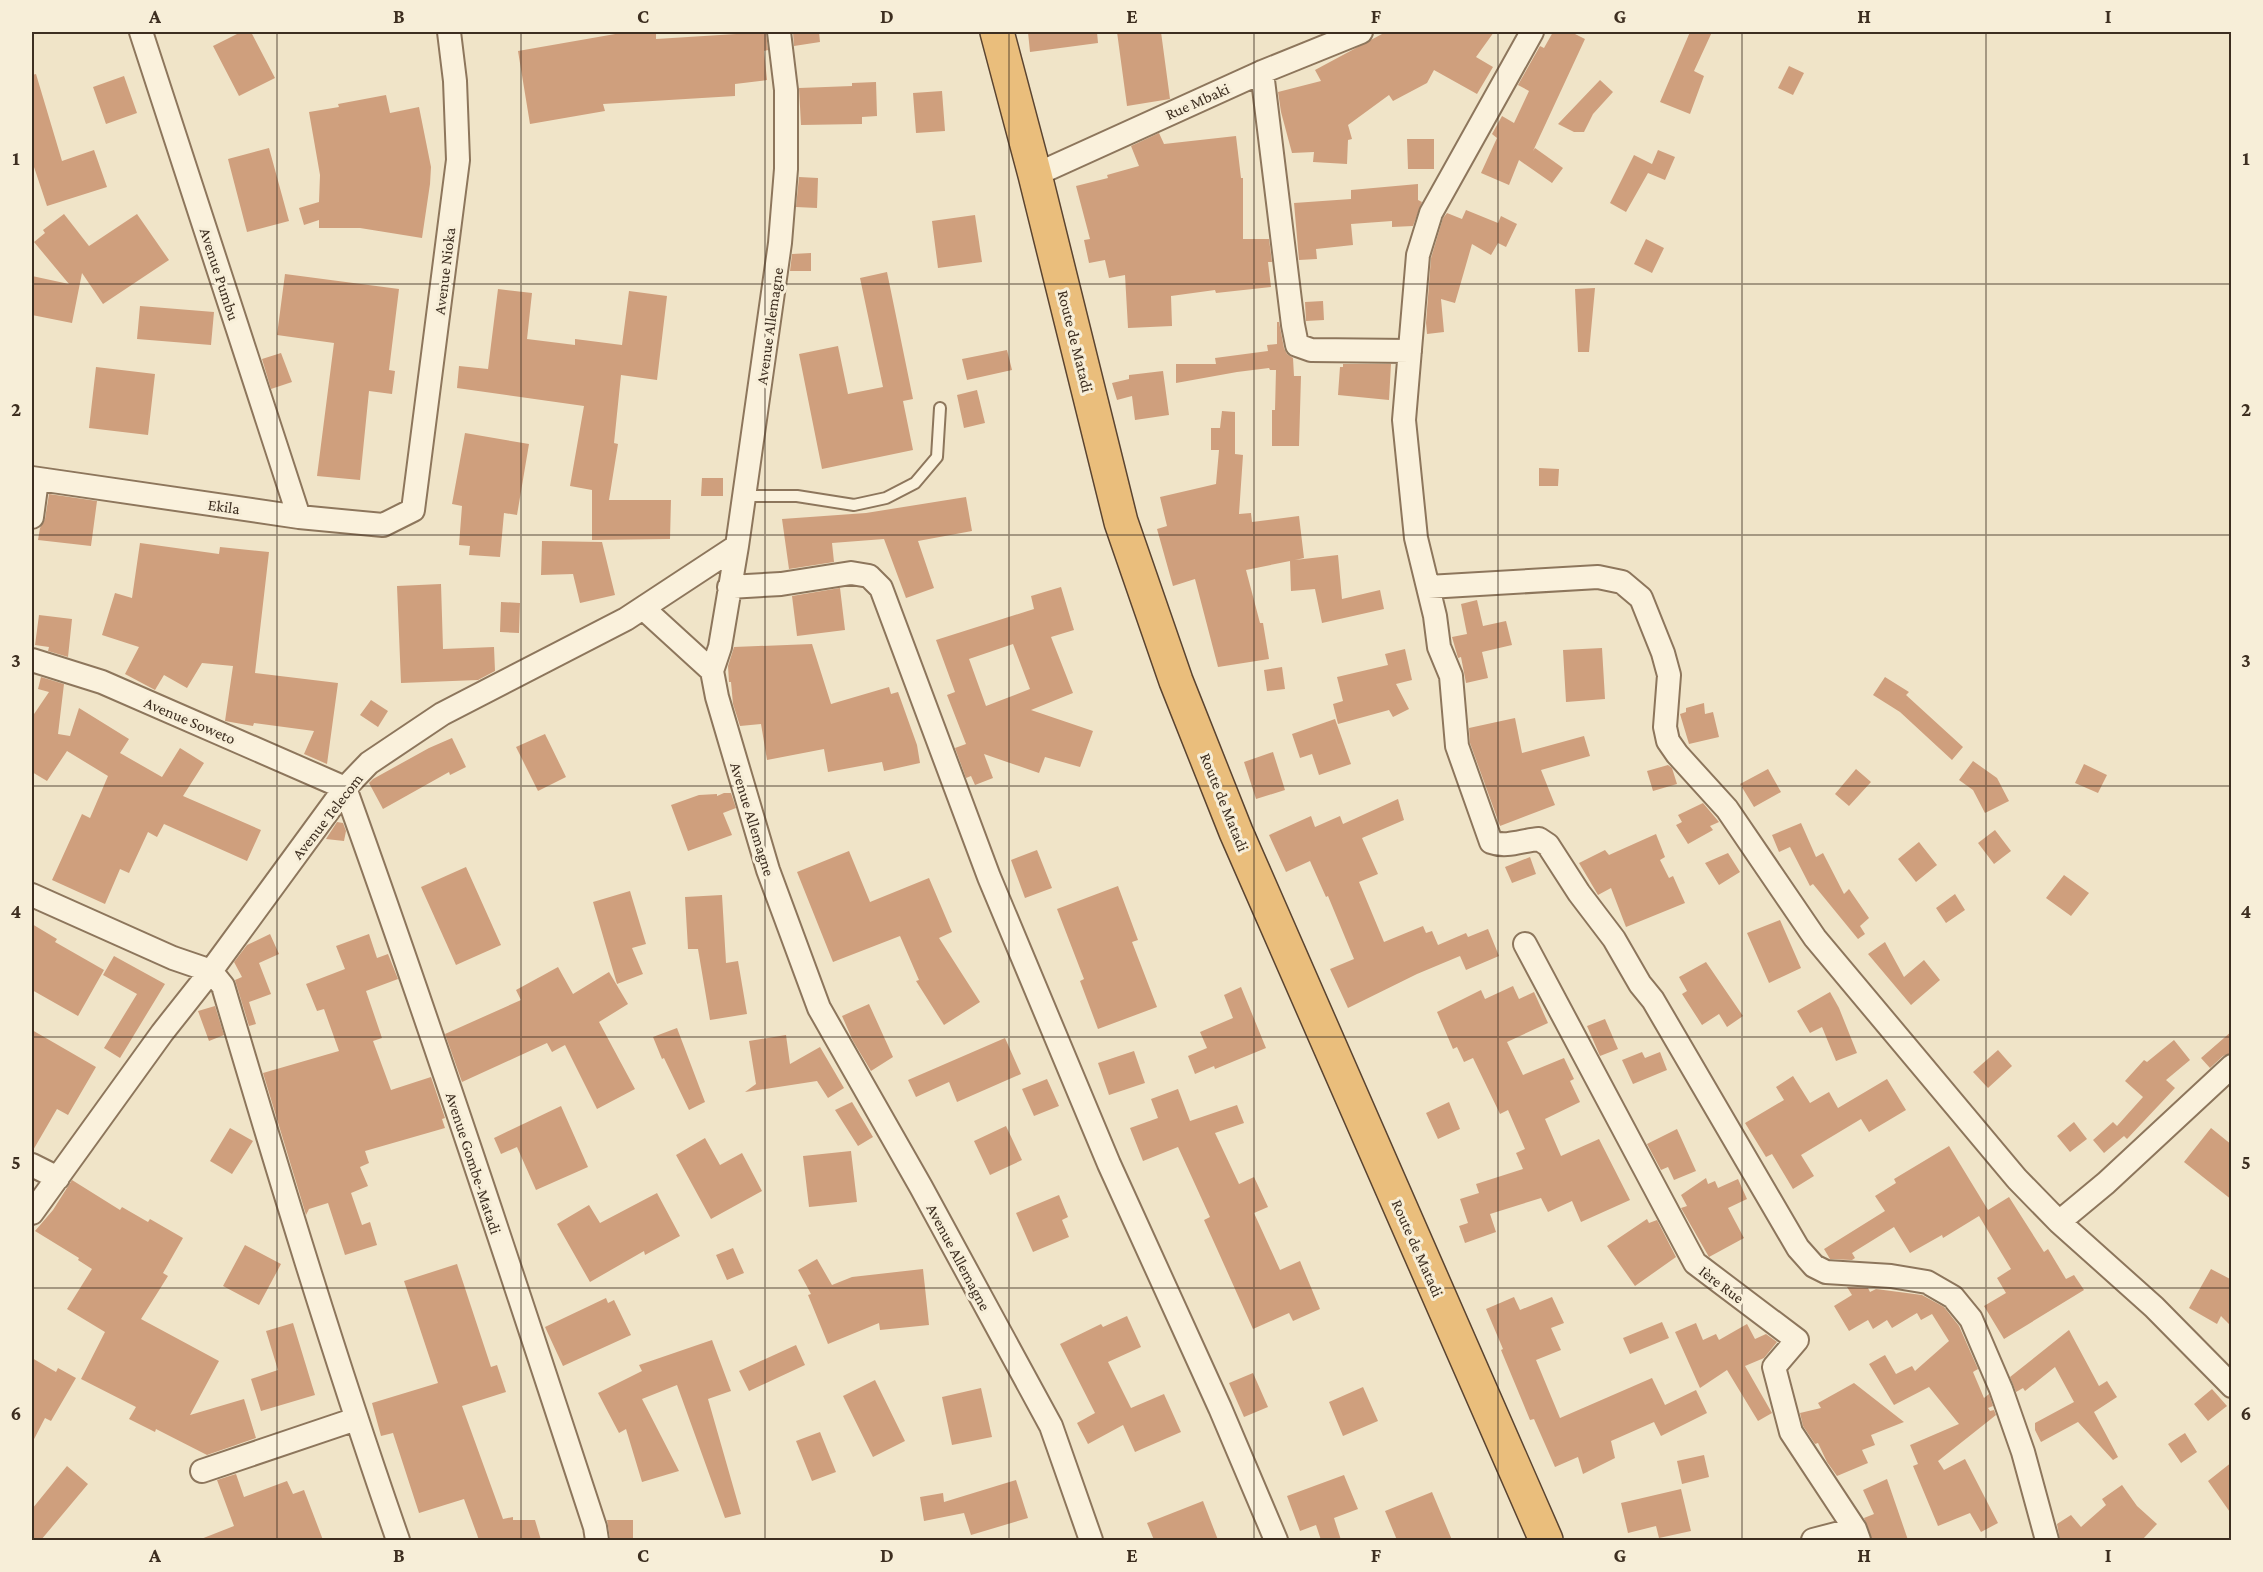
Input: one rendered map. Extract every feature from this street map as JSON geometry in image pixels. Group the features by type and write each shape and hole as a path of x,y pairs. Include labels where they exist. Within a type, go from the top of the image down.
{"highway":[{"name":"Route de Matadi","path":"997,32 1121,522 1176,681 1236,832 1546,1540"}],"street":[{"name":"Avenue Pumbu","path":"141,32 299,517"},
{"name":"Avenue Nioka","path":"413,510 458,160 455,81 449,32"},
{"name":"Avenue Allemagne","path":"779,32 786,90 786,169 779,254 720,647 712,671 717,697 768,870 819,1008 921,1187 1051,1426 1091,1540"},
{"name":"Rue Mbaki","path":"1035,175 1262,72 1362,32"},
{"path":"1532,32 1431,213 1418,255 1404,420 1416,538 1439,647 1450,676 1457,746 1491,842 1498,845 1539,839 1548,845 1579,893 1614,939 1640,984 1653,1000 1798,1248 1814,1266 1826,1272 1839,1274 1891,1276 1927,1282 1953,1297 1971,1320 2001,1389 2023,1452 2047,1540"},
{"path":"1262,72 1297,345 1311,350 1410,351"},
{"name":"Ekila","path":"34,479 299,517 383,525 413,510"},
{"path":"32,517 34,479"},
{"name":"Avenue Telecom","path":"32,1213 162,1033 211,971 345,788 369,763 442,714 643,608 736,546"},
{"path":"729,587 781,584 851,573 869,576 881,588 989,876 1099,1142 1220,1408 1276,1540"},
{"path":"1428,587 1598,577 1622,582 1641,598 1663,653 1669,675 1665,727 1668,741 1677,754 1727,809 1815,938 2017,1179 2059,1222 2154,1308 2232,1386"},
{"path":"643,608 712,671"},
{"name":"Avenue Soweto","path":"32,660 102,682 345,788"},
{"name":"Avenue Gombe-Matadi","path":"345,788 405,956 597,1540"},
{"path":"32,896 173,958 211,971 223,986 288,1206 356,1419 398,1540"},
{"name":"Ière Rue","path":"1525,944 1695,1263 1797,1340 1774,1367 1791,1432 1857,1535"},
{"path":"2059,1222 2106,1183 2232,1066"},
{"path":"32,1165 58,1178"},
{"path":"202,1470 356,1419"},
{"path":"1813,1540 1857,1535"}],"lane":[{"path":"744,496 797,496 854,506 885,498 915,483 937,457 940,408"}],"building":[{"path":"241,32 251,32 275,78 239,96 213,46"},
{"path":"621,32 656,32 656,39 766,32 768,50 764,51 767,80 735,84 735,96 603,104 605,111 530,124 518,51"},
{"path":"793,32 819,32 820,42 794,46"},
{"path":"1028,32 1097,32 1098,43 1030,52"},
{"path":"1117,32 1161,32 1170,99 1127,106"},
{"path":"1405,32 1494,32 1476,57 1493,67 1477,94 1434,70 1427,83 1393,101 1389,95 1348,125 1352,139 1348,140 1347,164 1313,162 1314,152 1292,153 1278,92 1321,81 1315,70 1382,34 1403,34"},
{"path":"1553,32 1571,32 1585,39 1533,151 1535,148 1563,168 1552,183 1519,160 1509,185 1481,173 1497,138 1492,134 1502,116 1514,123 1529,91 1518,85 1540,46 1544,48"},
{"path":"1690,32 1712,32 1694,71 1704,76 1690,114 1660,102"},
{"path":"1789,66 1804,73 1793,95 1778,88"},
{"path":"36,74 62,161 94,150 107,187 47,206 32,161 32,75"},
{"path":"124,76 137,113 106,124 93,87"},
{"path":"1600,80 1613,92 1593,114 1584,132 1574,132 1558,124"},
{"path":"876,82 877,116 862,117 862,124 801,125 799,88 852,86 852,83"},
{"path":"942,91 945,131 916,133 913,93"},
{"path":"386,95 390,113 419,107 431,167 422,238 360,228 319,228 319,220 304,225 299,208 319,202 320,175 309,112"},
{"path":"1159,133 1164,144 1236,136 1241,178 1243,178 1243,239 1269,239 1272,262 1268,262 1271,287 1216,293 1215,290 1171,296 1172,326 1128,328 1125,275 1109,278 1105,260 1089,263 1084,240 1090,239 1076,186 1108,178 1107,175 1139,166 1131,146"},
{"path":"1407,139 1434,139 1434,169 1408,169"},
{"path":"269,148 289,221 247,232 228,159"},
{"path":"1658,150 1675,157 1665,180 1648,173 1626,212 1610,203 1634,155 1652,164"},
{"path":"799,177 818,178 817,208 796,207"},
{"path":"1418,184 1418,200 1422,202 1413,226 1392,227 1392,221 1351,224 1353,245 1316,249 1317,259 1299,260 1294,203 1351,199 1351,190"},
{"path":"1466,210 1498,223 1501,216 1517,224 1506,247 1498,243 1491,255 1472,244 1455,303 1441,299 1444,332 1427,334 1431,258 1443,218 1447,213 1462,219"},
{"path":"64,214 89,246 137,214 169,260 103,304 82,273 72,323 32,315 32,276 69,284 34,242 45,233 43,230"},
{"path":"975,215 982,262 938,268 932,221"},
{"path":"1646,239 1664,248 1652,273 1634,264"},
{"path":"811,253 811,271 790,271 792,254"},
{"path":"887,272 913,399 903,401 913,450 822,469 799,354 838,346 848,394 883,387 860,278"},
{"path":"285,274 399,289 389,370 395,371 392,394 369,391 360,480 317,476 334,343 277,335"},
{"path":"1595,288 1589,352 1578,352 1575,289"},
{"path":"498,289 532,293 527,339 575,345 575,339 622,345 629,291 667,296 657,380 621,375 614,443 618,444 609,500 671,500 670,539 592,540 592,490 570,486 584,406 457,388 459,366 488,369"},
{"path":"1323,301 1324,320 1306,321 1305,302"},
{"path":"140,306 214,312 211,345 137,339"},
{"path":"1277,322 1279,322 1284,348 1293,358 1294,376 1301,376 1299,446 1272,446 1272,410 1275,410 1276,370 1269,368 1237,372 1176,383 1176,364 1216,364 1215,358 1268,351 1267,345 1277,344"},
{"path":"1007,350 1012,370 967,380 962,359"},
{"path":"281,353 292,382 271,389 262,359"},
{"path":"1343,364 1391,364 1389,400 1338,395 1340,367 1343,367"},
{"path":"96,367 155,374 148,435 89,428"},
{"path":"1163,371 1169,415 1135,420 1132,396 1117,400 1112,383 1129,379 1129,375"},
{"path":"977,390 985,423 964,428 957,395"},
{"path":"1222,411 1235,412 1235,454 1243,455 1239,514 1251,513 1252,522 1299,516 1304,558 1295,560 1338,555 1342,599 1380,590 1384,609 1322,623 1315,589 1291,591 1290,561 1246,570 1260,623 1263,623 1269,659 1218,667 1195,579 1173,586 1157,529 1167,526 1160,497 1216,484 1219,450 1211,450 1211,428 1220,428"},
{"path":"465,433 529,444 517,515 504,513 500,557 469,555 470,546 459,545 462,506 452,504"},
{"path":"1539,468 1559,469 1558,486 1539,486"},
{"path":"702,478 723,478 723,496 701,496"},
{"path":"49,494 97,501 91,546 38,540 40,528 45,519"},
{"path":"966,497 972,531 918,541 934,588 906,598 884,539 832,543 834,562 789,569 782,519 866,513"},
{"path":"542,541 602,542 615,595 580,603 573,574 541,575"},
{"path":"140,543 219,554 220,547 269,552 255,673 338,683 327,764 304,754 314,731 254,723 253,726 225,721 233,666 202,663 187,688 164,675 155,690 125,674 139,647 102,635 115,593 132,598"},
{"path":"441,584 443,649 494,647 495,671 478,680 401,683 397,586"},
{"path":"1061,587 1074,630 1051,637 1073,693 1031,710 1093,731 1080,767 1045,757 1039,773 984,754 993,778 975,785 971,776 966,778 955,748 966,744 947,695 955,692 936,640 1034,609 1031,596","holes":["1013,644 1030,689 986,706 969,659"]},
{"path":"840,588 845,630 797,636 792,596"},
{"path":"1477,600 1483,626 1506,621 1512,645 1482,652 1488,678 1466,683 1461,657 1458,658 1452,637 1467,634 1461,604"},
{"path":"501,602 520,603 519,633 500,632"},
{"path":"39,615 72,619 68,657 48,651 49,647 35,645"},
{"path":"812,644 831,704 889,687 891,694 898,692 917,745 920,763 884,771 882,762 828,772 824,749 767,760 761,724 740,726 733,704 728,666 734,647"},
{"path":"1602,648 1605,699 1566,702 1563,650"},
{"path":"1405,649 1412,680 1396,684 1409,709 1393,717 1389,710 1338,724 1333,704 1343,701 1337,677 1388,665 1385,654"},
{"path":"1282,667 1285,689 1267,691 1264,670"},
{"path":"41,677 64,684 58,734 70,736 79,708 129,739 120,753 162,777 180,748 204,763 183,796 261,830 247,861 164,824 157,837 148,832 129,873 120,869 105,904 52,880 82,814 90,818 108,776 67,751 47,781 32,772 32,717 49,692 38,689"},
{"path":"1885,677 1909,692 1906,695 1963,747 1952,760 1900,712 1873,695"},
{"path":"371,700 388,711 378,727 360,715"},
{"path":"1704,703 1705,714 1713,712 1719,737 1689,744 1680,714 1686,712 1686,708"},
{"path":"1515,718 1522,753 1584,736 1590,756 1541,770 1555,805 1500,826 1470,743 1469,728"},
{"path":"1335,719 1351,764 1319,775 1312,754 1300,758 1292,734"},
{"path":"545,734 566,777 538,791 516,747"},
{"path":"452,738 466,767 450,775 449,772 383,809 369,783 429,748"},
{"path":"1273,752 1285,790 1256,799 1244,762"},
{"path":"1973,761 1997,778 2009,801 1985,813 1973,790 1959,780"},
{"path":"2084,764 2107,775 2098,793 2075,783"},
{"path":"1668,765 1672,768 1677,784 1653,791 1647,771"},
{"path":"1768,769 1781,792 1754,807 1740,784"},
{"path":"1856,769 1871,782 1849,806 1835,794"},
{"path":"731,793 736,808 723,813 732,835 688,851 671,805 699,795 717,794 717,796"},
{"path":"1398,799 1404,820 1362,838 1378,874 1359,882 1384,942 1423,926 1426,933 1432,931 1438,945 1466,933 1468,937 1488,929 1499,956 1466,970 1460,956 1348,1008 1330,969 1354,959 1328,896 1326,897 1310,861 1286,872 1269,835 1311,816 1315,827 1340,816 1343,824"},
{"path":"1703,803 1719,822 1710,826 1713,830 1688,844 1676,825 1682,822 1678,815"},
{"path":"337,822 343,823 346,831 344,841 326,839"},
{"path":"1801,823 1816,857 1823,853 1844,894 1849,889 1869,918 1860,926 1865,934 1858,939 1813,884 1810,886 1790,847 1779,852 1772,835"},
{"path":"1995,830 2011,851 1994,864 1978,843"},
{"path":"1656,834 1665,857 1660,860 1669,878 1673,876 1685,903 1626,927 1611,888 1598,895 1579,863 1605,850 1609,855"},
{"path":"1919,842 1937,865 1916,882 1898,859"},
{"path":"1037,850 1052,888 1025,898 1011,860"},
{"path":"849,851 870,902 929,878 952,932 939,938 980,1002 944,1025 916,981 919,980 900,936 833,962 797,872"},
{"path":"1728,853 1740,872 1719,885 1705,863"},
{"path":"1530,857 1536,874 1512,883 1505,867"},
{"path":"466,867 501,945 456,965 421,887"},
{"path":"2064,875 2089,893 2071,916 2046,898"},
{"path":"1118,886 1138,940 1132,942 1157,1007 1098,1029 1080,981 1084,979 1057,909"},
{"path":"630,891 646,944 632,948 643,974 617,984 593,902"},
{"path":"1955,894 1965,910 1946,923 1936,908"},
{"path":"722,895 726,963 738,961 747,1014 710,1020 698,949 688,949 685,897"},
{"path":"1780,920 1801,968 1769,983 1747,933"},
{"path":"32,924 57,939 55,942 104,970 78,1016 32,990"},
{"path":"270,934 279,954 259,963 271,994 249,1002 256,1024 249,1026 235,980 242,977 234,962 247,945"},
{"path":"369,934 377,958 388,954 398,979 366,991 382,1038 373,1041 391,1090 431,1077 445,1118 442,1119 445,1128 365,1151 369,1163 360,1167 368,1186 351,1193 362,1225 370,1222 377,1245 345,1255 328,1203 309,1209 306,1215 263,1073 339,1051 324,1009 317,1011 306,984 345,969 336,946"},
{"path":"1885,942 1904,977 1924,960 1940,980 1911,1005 1868,954"},
{"path":"114,956 165,984 120,1058 104,1048 137,994 103,975"},
{"path":"1706,962 1743,1016 1727,1027 1719,1014 1702,1025 1682,994 1687,991 1679,977"},
{"path":"558,967 573,994 609,972 628,1004 599,1022 635,1089 597,1109 565,1045 552,1052 547,1043 462,1082 445,1034 521,1000 516,990"},
{"path":"1513,986 1519,999 1534,992 1548,1023 1507,1042 1523,1075 1564,1058 1574,1079 1570,1081 1580,1102 1545,1119 1561,1156 1599,1139 1630,1200 1581,1222 1572,1201 1548,1212 1541,1198 1490,1214 1496,1232 1465,1243 1459,1226 1468,1223 1460,1199 1479,1193 1476,1184 1523,1169 1516,1153 1525,1149 1508,1110 1500,1114 1473,1058 1464,1062 1457,1047 1453,1049 1437,1012 1481,990 1485,999"},
{"path":"1241,987 1266,1048 1215,1069 1214,1066 1195,1074 1188,1056 1207,1048 1200,1032 1233,1018 1224,995"},
{"path":"1830,992 1857,1053 1836,1061 1822,1027 1810,1033 1797,1011"},
{"path":"869,1004 893,1057 871,1071 853,1041 842,1016"},
{"path":"215,1006 224,1035 209,1041 198,1011"},
{"path":"1605,1019 1618,1049 1600,1056 1587,1026"},
{"path":"677,1028 705,1102 689,1110 653,1037"},
{"path":"32,1030 96,1067 68,1115 57,1109 32,1152"},
{"path":"2232,1031 2232,1053 2223,1056 2210,1068 2201,1058"},
{"path":"786,1035 790,1064 820,1047 844,1088 828,1098 817,1081 745,1092 756,1084 749,1041"},
{"path":"1005,1038 1021,1074 957,1102 949,1082 916,1097 908,1080"},
{"path":"2174,1040 2190,1060 2166,1080 2175,1088 2127,1139 2124,1136 2104,1153 2093,1140 2113,1122 2117,1126 2143,1097 2125,1081 2144,1060 2147,1062"},
{"path":"1998,1050 2012,1066 1988,1088 1973,1072"},
{"path":"1134,1051 1145,1083 1109,1095 1098,1063"},
{"path":"1642,1052 1645,1058 1660,1052 1667,1070 1633,1084 1622,1060"},
{"path":"1793,1076 1810,1103 1829,1092 1838,1108 1887,1079 1906,1110 1869,1132 1861,1119 1801,1155 1814,1176 1793,1189 1772,1154 1766,1157 1745,1123 1784,1100 1776,1087"},
{"path":"1047,1079 1059,1106 1034,1116 1022,1089"},
{"path":"1178,1089 1190,1121 1237,1105 1244,1123 1215,1133 1239,1184 1254,1177 1268,1207 1254,1213 1280,1270 1300,1261 1320,1309 1293,1321 1289,1313 1253,1329 1204,1220 1210,1217 1178,1147 1143,1161 1130,1128 1158,1118 1151,1099"},
{"path":"852,1102 873,1137 858,1146 835,1110"},
{"path":"1449,1102 1460,1129 1438,1139 1426,1113"},
{"path":"561,1106 588,1167 536,1190 517,1147 501,1154 494,1138"},
{"path":"2074,1122 2087,1139 2070,1152 2057,1136"},
{"path":"1006,1126 1022,1160 990,1175 974,1141"},
{"path":"230,1128 253,1141 232,1174 210,1161"},
{"path":"2211,1128 2232,1145 2232,1200 2184,1162"},
{"path":"1677,1129 1696,1171 1674,1180 1668,1167 1661,1170 1647,1144"},
{"path":"705,1138 720,1165 742,1153 762,1191 711,1219 676,1155"},
{"path":"1949,1146 1988,1210 2009,1197 2044,1252 2048,1249 2066,1279 2074,1275 2084,1290 2004,1339 1984,1306 2006,1293 1997,1278 2011,1269 1979,1216 1943,1238 1942,1235 1910,1253 1894,1227 1852,1253 1855,1258 1852,1260 1830,1259 1824,1249 1885,1211 1875,1196 1896,1183 1894,1179"},
{"path":"851,1151 857,1202 809,1207 803,1156"},
{"path":"1706,1178 1708,1184 1715,1181 1718,1188 1738,1179 1747,1199 1728,1208 1744,1238 1709,1257 1681,1208 1687,1206 1681,1195"},
{"path":"72,1180 120,1210 122,1207 148,1222 150,1219 183,1238 163,1273 168,1276 141,1319 219,1361 190,1415 244,1399 256,1438 207,1455 156,1429 155,1432 129,1419 136,1407 81,1379 105,1332 67,1309 92,1269 78,1260 79,1258 35,1231 53,1210"},
{"path":"657,1193 680,1236 645,1255 644,1251 590,1282 557,1224 589,1205 600,1223"},
{"path":"1059,1195 1068,1217 1062,1220 1069,1237 1033,1252 1016,1213"},
{"path":"1647,1219 1649,1223 1657,1220 1676,1257 1635,1286 1607,1246"},
{"path":"245,1245 281,1264 259,1305 223,1286"},
{"path":"733,1248 744,1273 727,1280 716,1255"},
{"path":"817,1259 832,1285 852,1277 923,1269 929,1325 880,1330 879,1323 828,1344 808,1295 811,1294 798,1270"},
{"path":"457,1264 491,1367 497,1365 506,1392 462,1406 503,1519 513,1517 513,1520 535,1520 541,1540 479,1540 464,1499 419,1513 393,1433 381,1436 372,1403 438,1383 404,1281"},
{"path":"2211,1269 2232,1280 2232,1327 2221,1316 2217,1324 2189,1308"},
{"path":"1847,1287 1868,1288 1870,1292 1876,1289 1922,1295 1944,1307 1959,1326 1978,1369 1973,1372 1984,1398 1989,1394 1993,1406 1988,1408 1990,1411 1994,1410 1996,1415 1938,1461 1944,1470 1965,1459 1998,1523 1981,1532 1970,1513 1938,1526 1913,1466 1918,1464 1910,1445 1959,1424 1929,1387 1894,1405 1869,1364 1885,1355 1896,1374 1912,1366 1915,1371 1949,1341 1932,1314 1921,1320 1917,1313 1892,1328 1887,1320 1873,1329 1868,1320 1849,1331 1834,1306 1852,1295"},
{"path":"1514,1297 1520,1310 1552,1297 1564,1323 1551,1328 1561,1350 1536,1360 1560,1418 1652,1378 1665,1405 1696,1390 1707,1413 1661,1436 1654,1422 1611,1441 1615,1458 1583,1474 1578,1457 1555,1467 1534,1419 1530,1420 1486,1309"},
{"path":"606,1298 608,1303 614,1300 631,1335 563,1366 545,1327"},
{"path":"1127,1316 1141,1347 1108,1362 1131,1408 1164,1394 1181,1432 1135,1452 1123,1425 1088,1444 1077,1423 1095,1413 1060,1344 1101,1324 1103,1327"},
{"path":"1662,1322 1669,1338 1630,1354 1623,1338"},
{"path":"293,1323 315,1395 261,1411 251,1379 278,1370 266,1331"},
{"path":"1696,1323 1703,1340 1716,1334 1719,1340 1747,1324 1755,1339 1766,1334 1777,1342 1764,1358 1745,1366 1772,1413 1758,1421 1727,1370 1700,1388 1675,1332"},
{"path":"2069,1330 2099,1386 2107,1381 2117,1397 2094,1412 2118,1457 2113,1460 2078,1422 2041,1442 2035,1430 2035,1423 2074,1402 2055,1367 2025,1391 2023,1388 2016,1392 2010,1377"},
{"path":"712,1340 731,1391 708,1399 741,1514 725,1518 677,1385 642,1399 679,1471 642,1482 626,1429 619,1433 598,1393 642,1371 639,1365"},
{"path":"796,1345 805,1365 749,1391 739,1371"},
{"path":"32,1358 56,1372 58,1368 76,1378 51,1421 45,1418 32,1443"},
{"path":"1253,1373 1268,1407 1244,1417 1229,1383"},
{"path":"875,1380 905,1441 873,1457 843,1396"},
{"path":"1854,1383 1904,1422 1871,1435 1875,1445 1862,1450 1868,1463 1837,1476 1818,1443 1815,1444 1803,1426 1800,1413 1821,1408 1818,1403"},
{"path":"1363,1387 1378,1421 1343,1436 1329,1402"},
{"path":"981,1388 992,1437 952,1445 942,1397"},
{"path":"2212,1389 2227,1406 2208,1421 2194,1404"},
{"path":"820,1432 836,1472 812,1481 796,1441"},
{"path":"2185,1433 2197,1452 2181,1463 2168,1444"},
{"path":"1704,1455 1709,1477 1682,1484 1677,1461"},
{"path":"2232,1462 2232,1515 2208,1481"},
{"path":"67,1466 88,1484 41,1540 32,1540 32,1509"},
{"path":"236,1474 244,1497 287,1481 293,1494 304,1490 323,1540 201,1540 234,1526 217,1480"},
{"path":"1344,1475 1358,1509 1334,1518 1341,1540 1321,1540 1316,1525 1300,1531 1287,1496"},
{"path":"1887,1479 1908,1540 1872,1540 1864,1518 1874,1514 1863,1490"},
{"path":"1016,1480 1028,1518 971,1535 964,1513 924,1521 920,1497 943,1493 944,1502"},
{"path":"2122,1485 2137,1506 2157,1524 2142,1540 2060,1540 2057,1524 2071,1515 2081,1527 2106,1505 2102,1499"},
{"path":"1681,1489 1691,1531 1659,1538 1656,1526 1628,1533 1621,1503"},
{"path":"1432,1492 1452,1540 1397,1540 1385,1511"},
{"path":"1203,1501 1218,1540 1154,1540 1147,1523"},
{"path":"607,1520 633,1520 633,1538 610,1538"}]}
